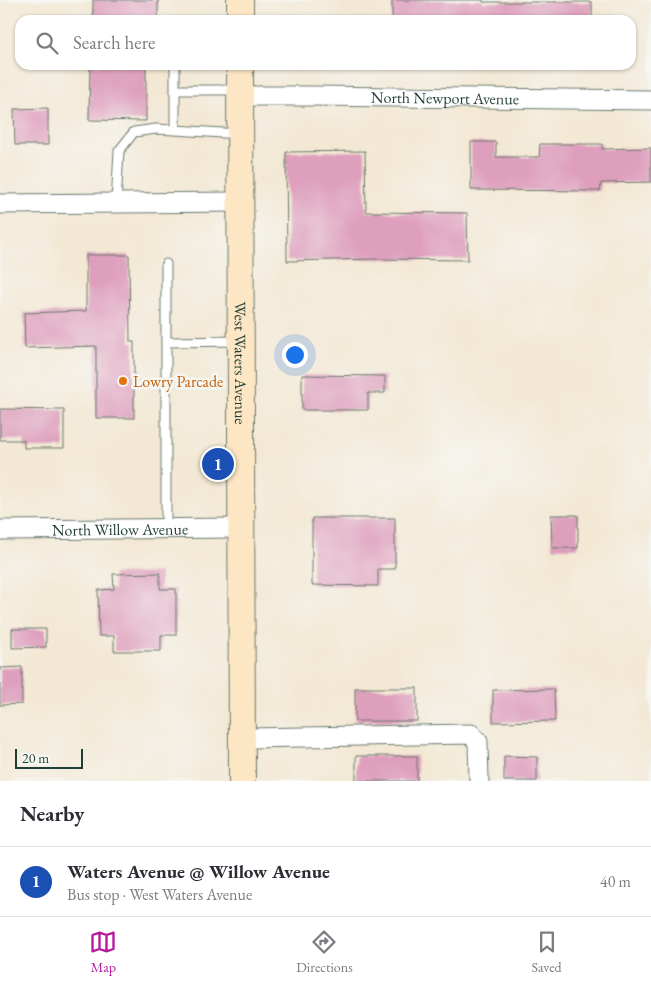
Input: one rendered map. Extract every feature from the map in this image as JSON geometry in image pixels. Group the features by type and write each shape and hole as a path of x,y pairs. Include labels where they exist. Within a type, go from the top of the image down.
{"main road":[{"path":"240,0 240,15"},
{"name":"West Waters Avenue","path":"240,84 242,781"}],"street":[{"name":"North Newport Avenue","path":"240,84 313,96 651,100"},
{"path":"0,204 240,202"},
{"name":"North Willow Avenue","path":"0,530 241,528"},
{"path":"241,738 472,734 478,742 479,781"}],"lane":[{"path":"174,130 175,70"},
{"path":"176,90 240,84"},
{"path":"116,203 119,151 134,132 156,129 239,134"},
{"path":"166,264 166,528"},
{"path":"166,342 240,341"}],"building":[{"path":"93,0 158,0 158,15 93,15"},
{"path":"392,0 592,2 592,15 392,15"},
{"path":"90,70 146,70 146,121 89,120"},
{"path":"48,108 48,145 15,145 14,109"},
{"path":"471,142 496,142 496,157 539,157 540,144 602,144 602,149 651,148 651,182 601,183 600,191 471,190"},
{"path":"365,151 366,212 467,213 468,260 287,261 286,152"},
{"path":"86,255 129,255 130,342 134,342 134,418 96,418 96,346 25,348 24,313 86,311"},
{"path":"302,375 385,376 385,393 368,393 368,410 302,410"},
{"path":"0,409 64,410 64,448 24,448 24,440 0,440"},
{"path":"551,515 578,515 578,548 552,548"},
{"path":"312,518 395,518 395,569 378,569 378,586 312,585"},
{"path":"160,573 160,589 176,589 176,635 161,635 161,651 114,651 114,636 99,636 98,590 114,589 113,574"},
{"path":"12,629 46,629 46,647 12,648"},
{"path":"22,667 22,704 0,705 0,668"},
{"path":"355,688 417,688 417,721 355,721"},
{"path":"554,689 555,721 493,722 493,690"},
{"path":"356,756 417,756 417,781 356,781"},
{"path":"504,756 537,757 537,781 504,781"}],"place":[{"name":"Lowry Parcade","path":"123,381"},
{"name":"Waters Avenue @ Willow Avenue","path":"218,464"}]}
